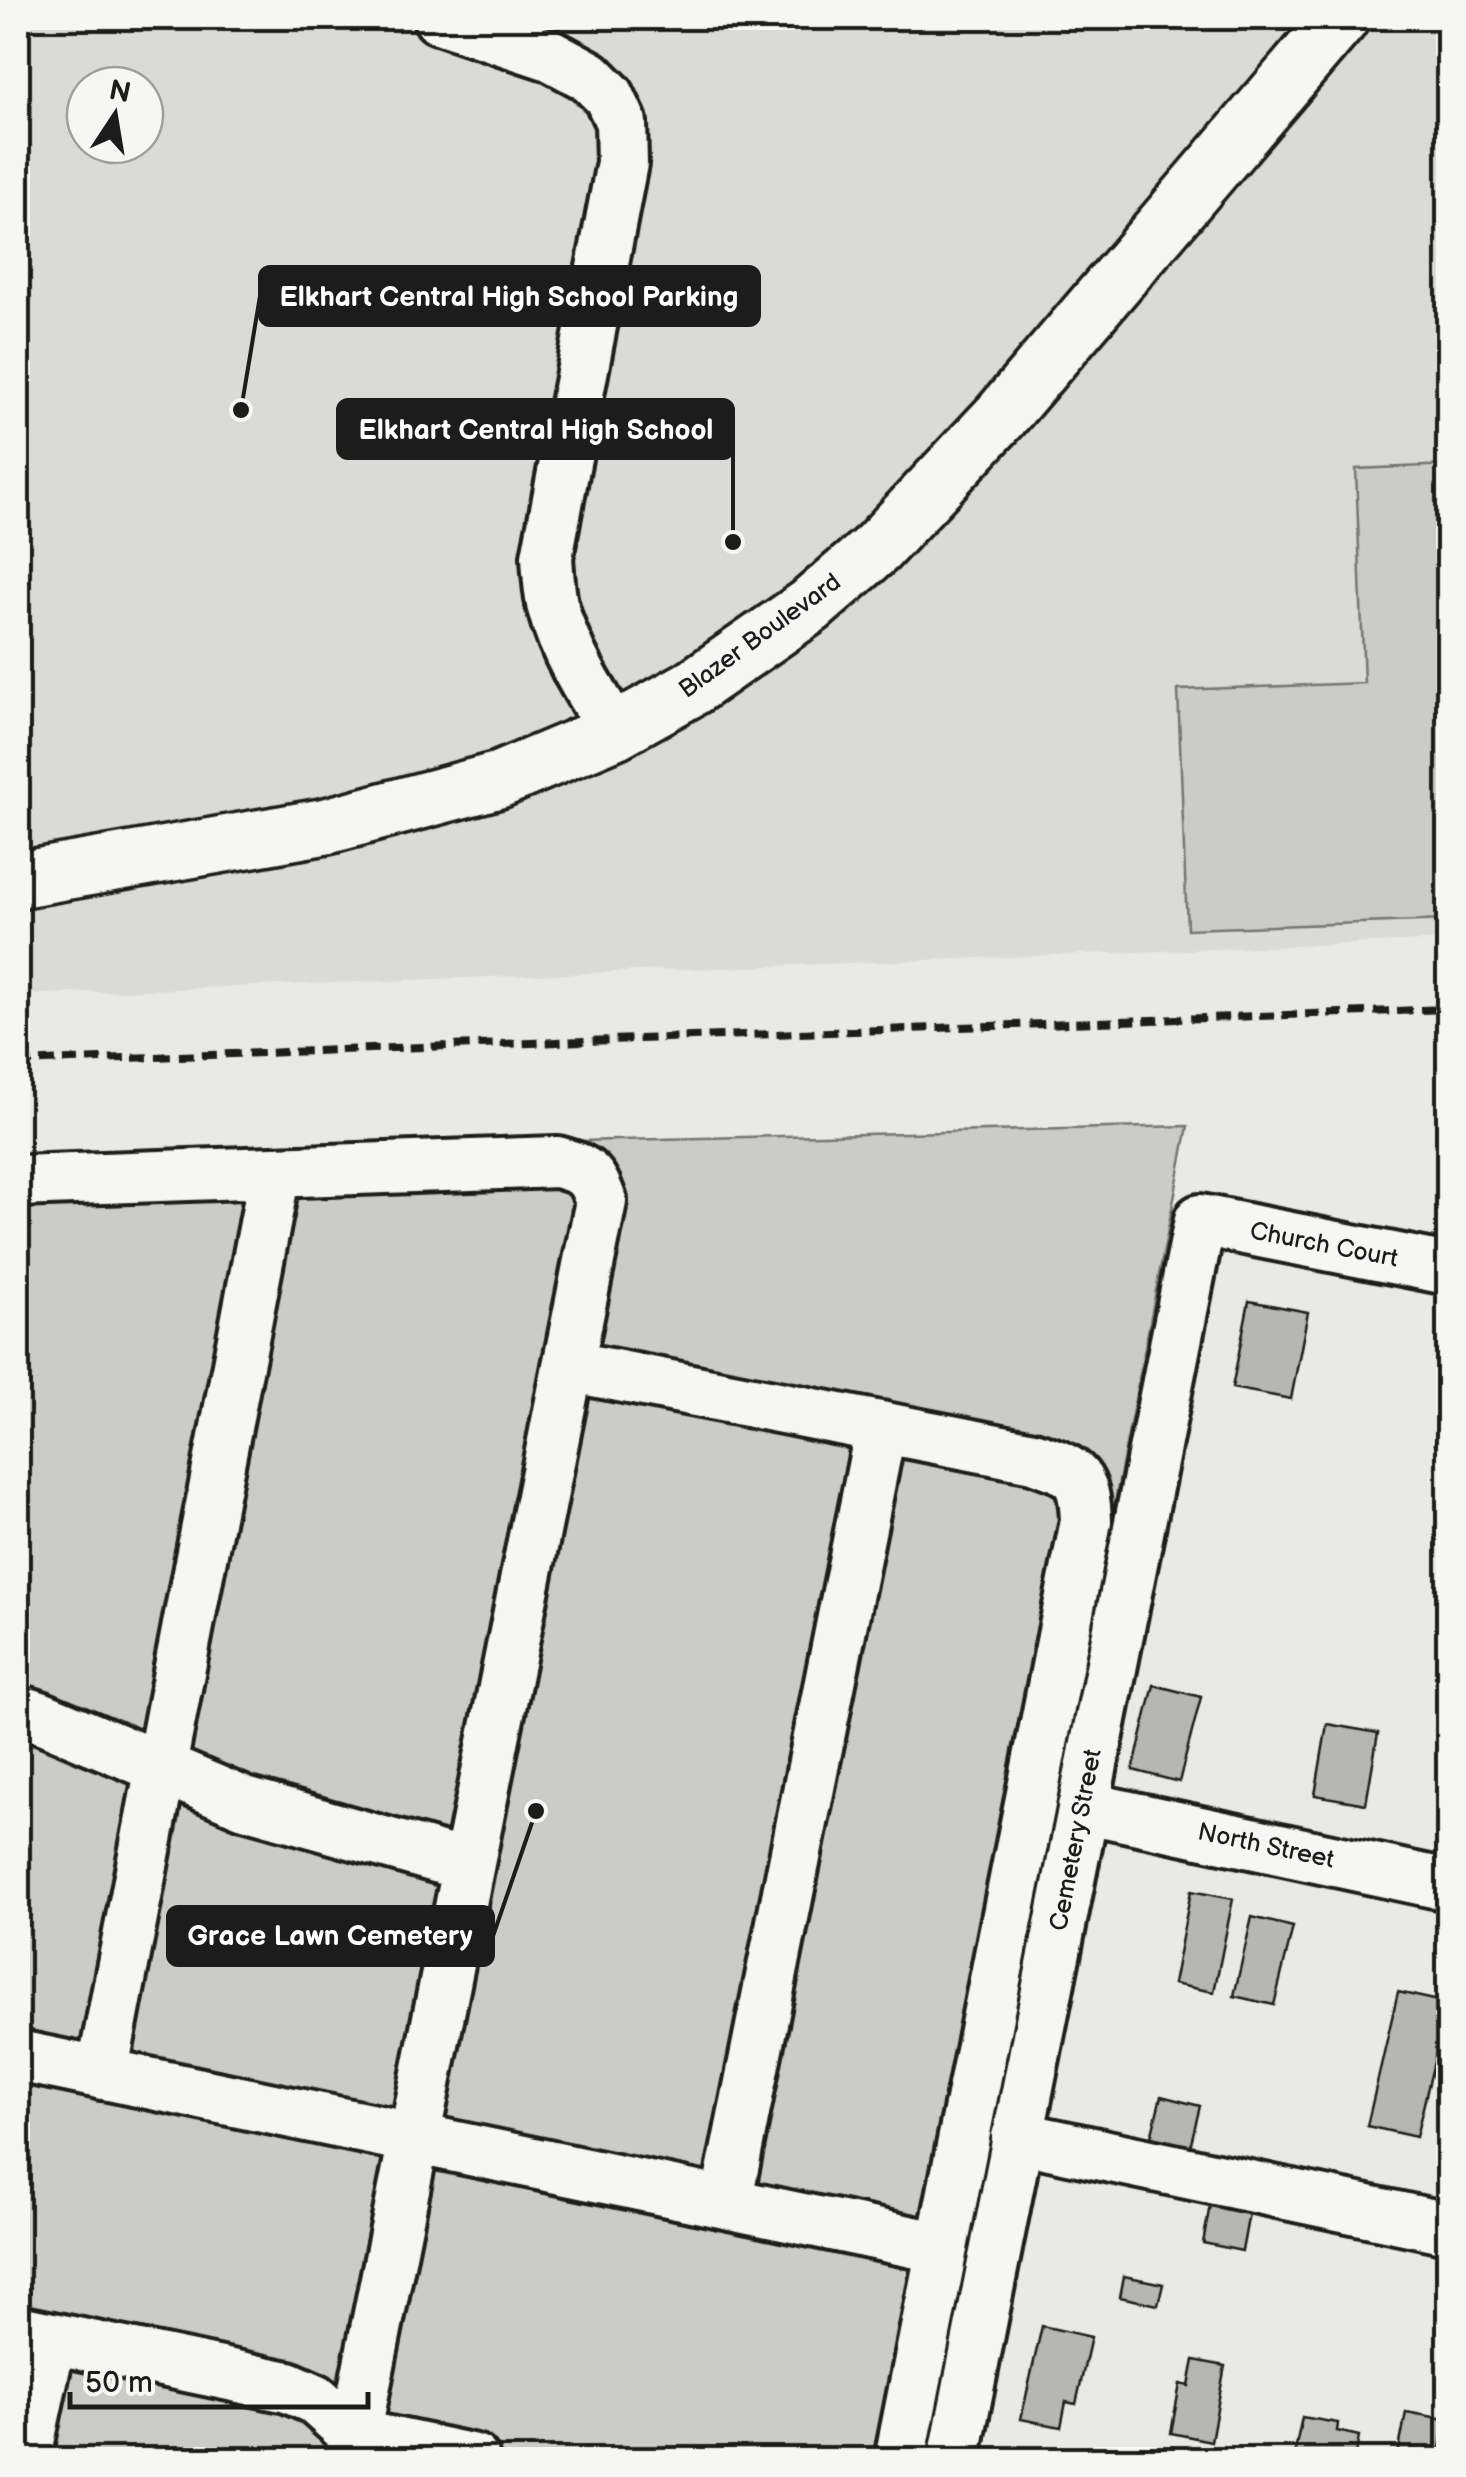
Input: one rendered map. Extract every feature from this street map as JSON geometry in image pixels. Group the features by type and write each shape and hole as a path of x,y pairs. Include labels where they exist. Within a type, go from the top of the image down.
{"main road":[{"name":"Blazer Boulevard","path":"18,880 327,826 499,780 614,731 692,688 810,606 877,548 1001,416 1341,18"}],"street":[{"path":"440,18 550,56 589,76 609,96 621,122 622,163 547,557 551,601 564,640 586,687 614,731"},
{"path":"18,1181 558,1162 582,1169 593,1180 601,1202 352,2447"},
{"path":"102,2074 275,1172"},
{"name":"Church Court","path":"1200,1220 1448,1270"},
{"name":"Cemetery Street","path":"954,2460 1200,1220"},
{"path":"568,1366 1032,1456 1062,1468 1077,1479 1085,1494 1086,1521 900,2460"},
{"path":"726,2203 881,1427"},
{"path":"18,1710 244,1803 468,1866"},
{"name":"North Street","path":"1083,1806 1448,1885"},
{"path":"18,2056 942,2248"},
{"path":"312,2117 352,2143 373,2168 397,2225"},
{"path":"1016,2136 1448,2228"},
{"path":"25,2460 34,2334 288,2387 315,2399 352,2447 474,2460"},
{"path":"288,2387 373,2346"}],"shaded area":[{"path":"18,18 1448,18 1448,940 18,995"},
{"path":"1448,465 1448,920 1187,929 1178,690 1364,683 1356,469"},
{"path":"1188,1126 929,2459 18,2459 18,1163 536,1142"}],"building":[{"path":"1249,1301 1308,1312 1291,1399 1232,1388"},
{"path":"1448,1388 1448,1447 1435,1444"},
{"path":"1154,1685 1201,1697 1179,1782 1133,1770"},
{"path":"1327,1724 1378,1733 1366,1804 1315,1795"},
{"path":"1191,1891 1233,1899 1214,1992 1173,1984"},
{"path":"1252,1917 1293,1927 1274,2005 1234,1996"},
{"path":"1398,1992 1448,2003 1416,2137 1367,2126"},
{"path":"1161,2096 1200,2106 1190,2147 1151,2137"},
{"path":"1210,2205 1249,2213 1242,2251 1203,2243"},
{"path":"1124,2276 1163,2284 1158,2305 1120,2297"},
{"path":"1042,2326 1091,2337 1076,2404 1066,2402 1061,2427 1021,2419"},
{"path":"1194,2360 1225,2366 1211,2441 1171,2433 1180,2384 1189,2386"},
{"path":"1406,2412 1445,2419 1438,2460 1397,2460"},
{"path":"1302,2417 1338,2423 1337,2431 1359,2436 1355,2460 1293,2460"}],"railway":[{"path":"18,1062 1448,1009"}],"place":[{"name":"Elkhart Central High School Parking","path":"241,410"},
{"name":"Elkhart Central High School","path":"733,542"},
{"name":"Grace Lawn Cemetery","path":"536,1811"}]}
